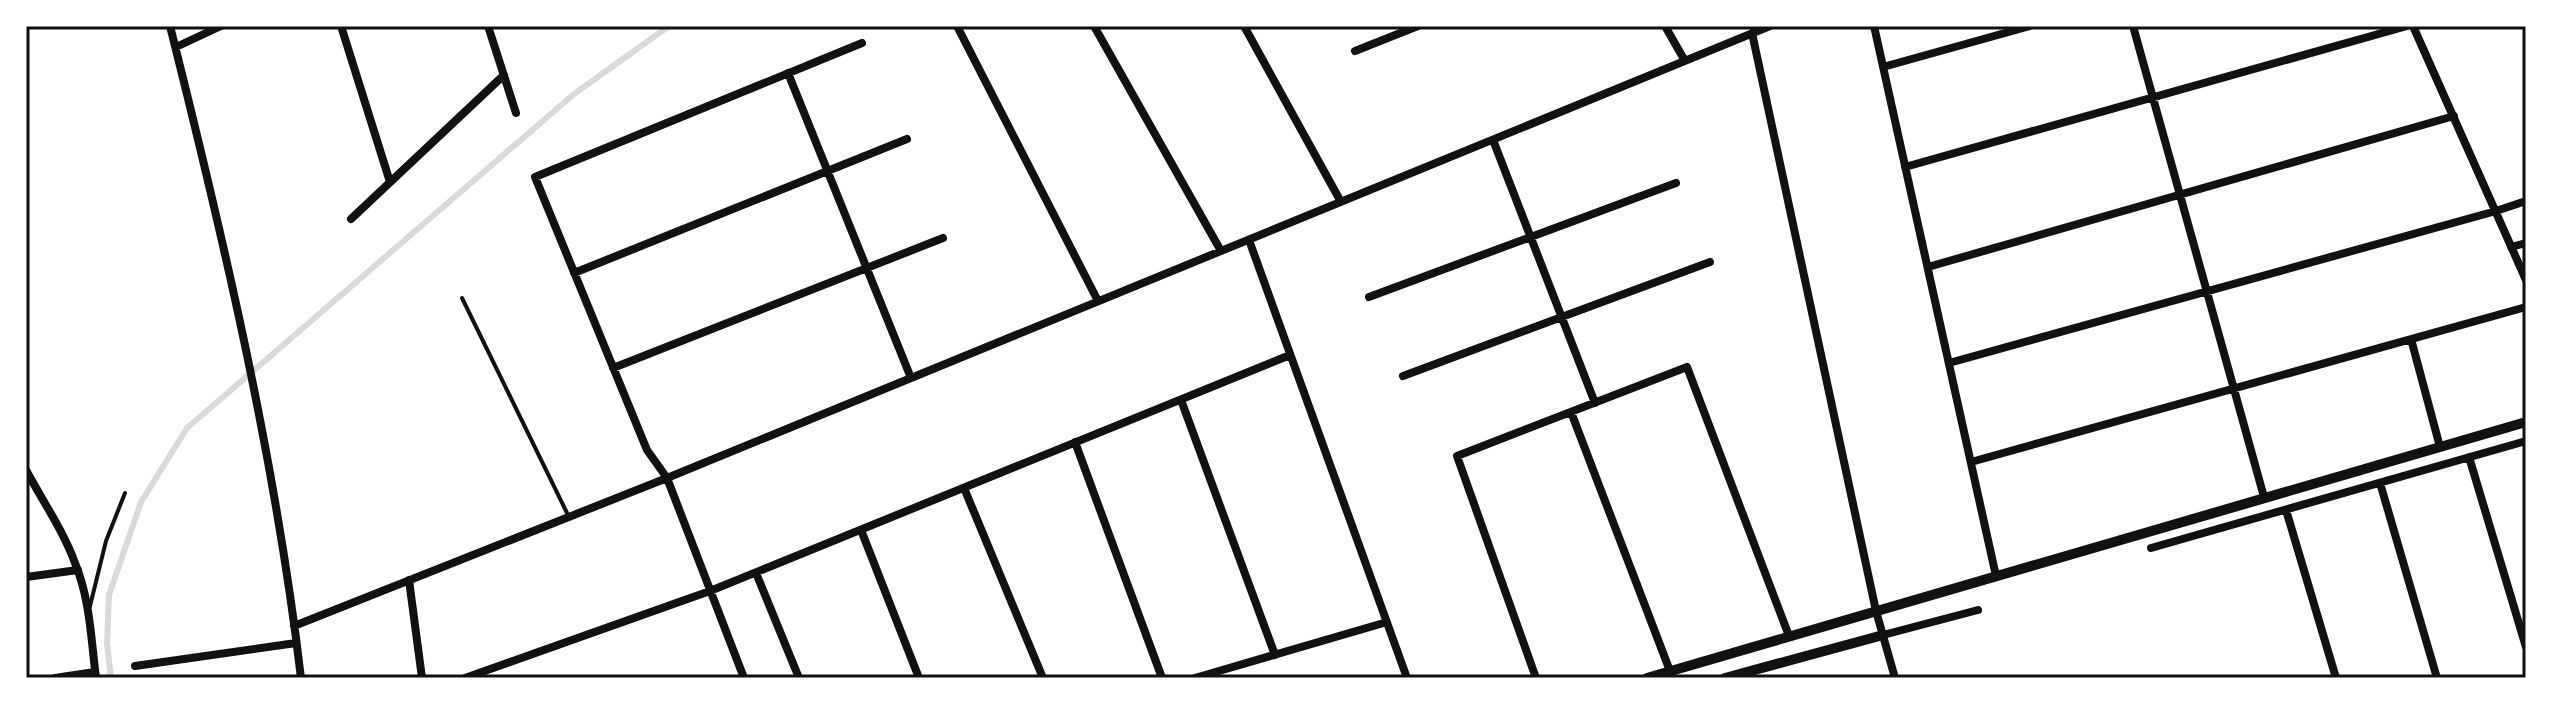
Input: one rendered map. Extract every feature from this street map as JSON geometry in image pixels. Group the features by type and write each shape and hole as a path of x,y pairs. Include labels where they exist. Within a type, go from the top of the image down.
{"street":[{"path":"170,26 251,367 301,678"},
{"path":"176,47 221,26"},
{"path":"341,26 390,182"},
{"path":"488,26 516,113"},
{"path":"957,26 1098,301"},
{"path":"1094,26 1221,251"},
{"path":"1244,26 1341,202"},
{"path":"1355,51 1418,26"},
{"path":"1665,26 1685,61"},
{"path":"294,626 667,478 1770,26"},
{"path":"1874,26 1996,576"},
{"path":"1883,67 2030,26"},
{"path":"2133,26 2264,497"},
{"path":"1905,167 2407,26"},
{"path":"2413,26 2526,280"},
{"path":"1752,33 1876,611 1895,678"},
{"path":"744,678 667,478 647,450 535,177 862,43"},
{"path":"788,73 911,378"},
{"path":"351,219 504,75"},
{"path":"1928,267 2454,116"},
{"path":"574,273 907,139"},
{"path":"1493,140 1595,403"},
{"path":"1369,297 1676,183"},
{"path":"1949,363 2526,201"},
{"path":"613,368 943,238"},
{"path":"1249,240 1407,678"},
{"path":"2511,247 2526,243"},
{"path":"1403,376 1710,262"},
{"path":"1971,462 2526,307"},
{"path":"2411,339 2440,447"},
{"path":"465,678 756,573 1290,355"},
{"path":"1536,678 1457,456 1687,367 1789,636"},
{"path":"1181,400 1275,655"},
{"path":"1571,412 1670,671"},
{"path":"1647,678 2526,422"},
{"path":"2151,548 2526,441"},
{"path":"1075,442 1162,678"},
{"path":"2469,457 2526,647"},
{"path":"26,470 71,552 88,612 95,675 55,678"},
{"path":"2380,483 2437,678"},
{"path":"964,488 1043,678"},
{"path":"2286,510 2336,678"},
{"path":"861,530 919,678"},
{"path":"26,577 78,570"},
{"path":"756,573 799,678"},
{"path":"409,580 422,678"},
{"path":"1725,678 1978,610"},
{"path":"1195,678 1387,622"},
{"path":"135,666 296,643"}],"lane":[{"path":"462,298 569,517"},
{"path":"88,612 106,541 125,493"}],"waterway":[{"path":"111,678 107,644 109,595 141,502 187,428 574,94 669,26"}]}
